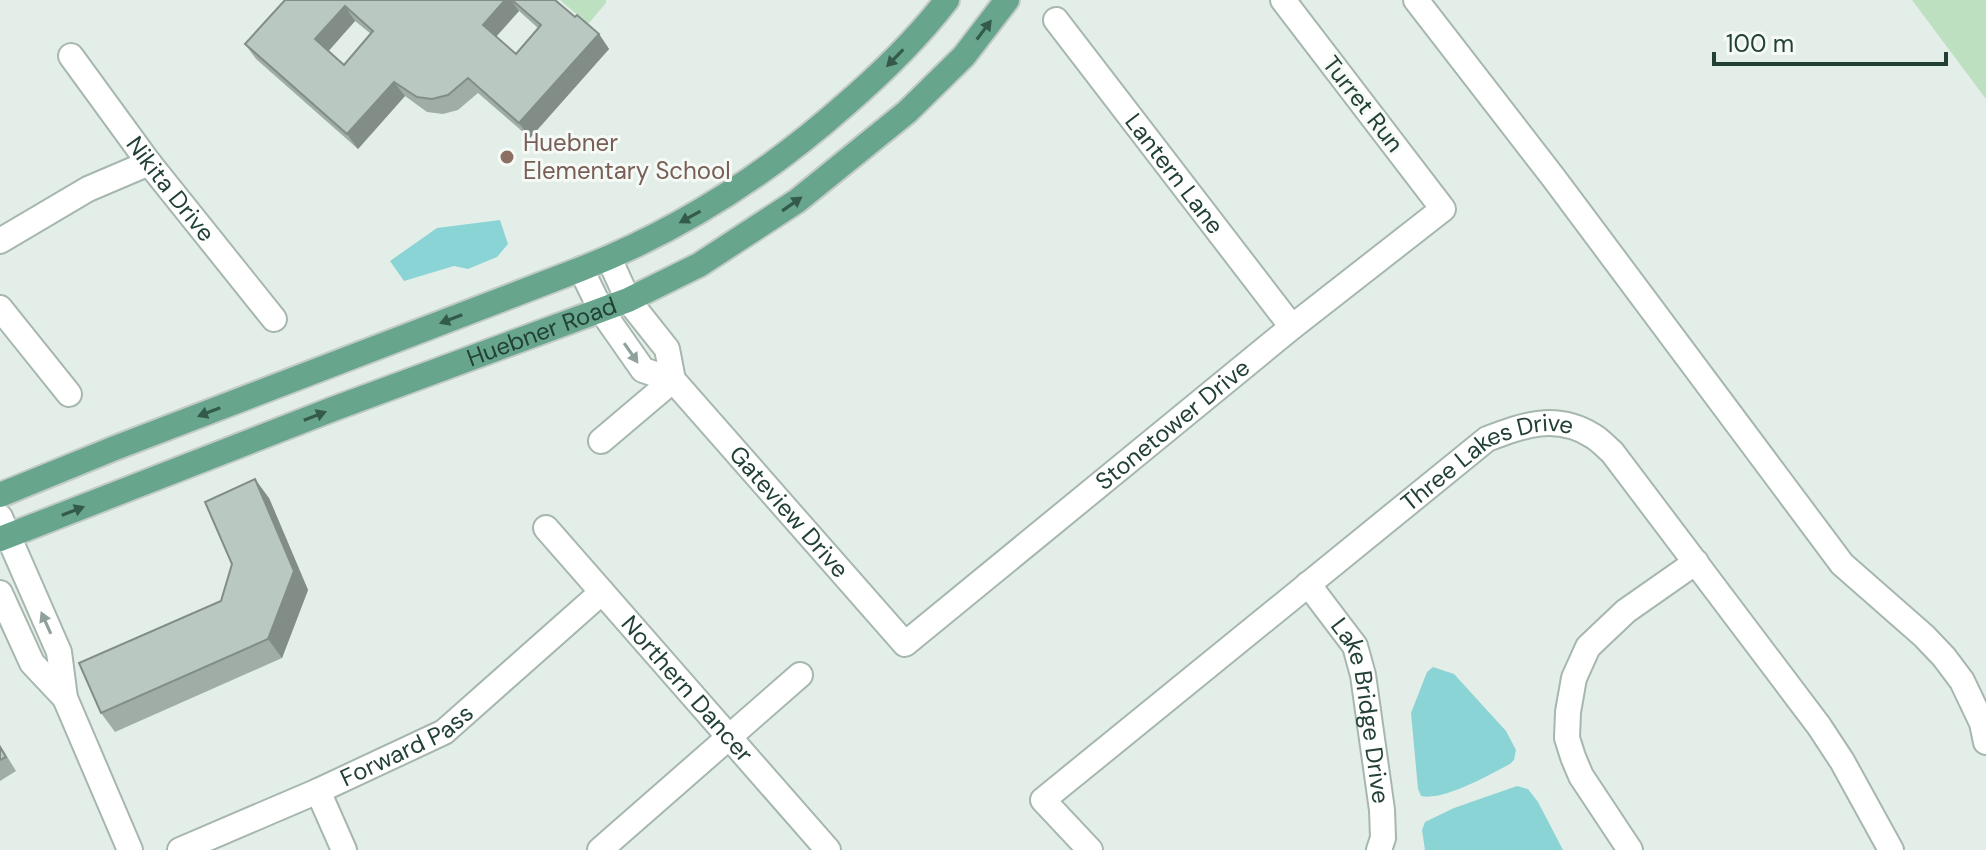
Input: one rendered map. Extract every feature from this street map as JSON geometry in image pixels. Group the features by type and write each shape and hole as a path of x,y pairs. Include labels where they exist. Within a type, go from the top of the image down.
{"main road":[{"name":"Huebner Road","path":"0,495 641,244 701,211 760,173 819,128 876,78 927,26 947,0"},
{"name":"Huebner Road","path":"3,531 628,300 699,265 797,201 907,112 964,56 1007,0"}],"street":[{"name":"Turret Run","path":"1283,0 1443,209"},
{"path":"1416,0 1553,177 1842,564 1944,657 1962,681 1982,723 1986,742"},
{"name":"Lantern Lane","path":"1056,20 1292,327"},
{"name":"Nikita Drive","path":"71,56 149,163 274,319"},
{"path":"0,241 88,189 149,163"},
{"name":"Stonetower Drive","path":"905,644 1292,327 1443,209"},
{"name":"Gateview Drive","path":"609,258 628,300 667,349 673,380"},
{"name":"Gateview Drive","path":"581,269 601,310 643,370 673,380 905,644"},
{"path":"0,308 69,394"},
{"path":"601,441 673,380"},
{"name":"Three Lakes Drive","path":"1090,850 1043,800 1487,439 1524,425 1547,423 1564,424 1592,435 1612,452 1819,726 1891,850"},
{"name":"Northern Dancer","path":"546,528 828,850"},
{"path":"3,531 59,652 65,698 130,850"},
{"path":"1630,850 1581,776 1573,757 1567,738 1574,678 1588,647 1626,611 1696,562"},
{"name":"Lake Bridge Drive","path":"1308,584 1355,646 1363,675 1382,810 1383,838 1379,850"},
{"name":"Forward Pass","path":"180,850 318,791 444,732 602,592"},
{"path":"0,593 32,663 65,698"},
{"path":"600,850 800,675"},
{"path":"318,791 344,850"}],"green space":[{"path":"560,0 606,0 606,3 588,24"},
{"path":"1912,0 1986,0 1986,99"}],"water":[{"path":"500,220 508,244 497,257 468,269 454,266 404,281 390,261 437,228"},
{"path":"1433,667 1454,674 1506,731 1516,750 1510,764 1454,791 1431,797 1421,796 1418,789 1411,713 1427,672"},
{"path":"1517,786 1528,789 1538,802 1563,850 1425,850 1422,830 1425,822 1454,808"}],"building":[{"path":"285,0 505,0 483,25 516,54 541,25 512,0 555,0 599,34 519,123 468,78 448,95 432,99 417,97 394,82 347,134 245,44","holes":["345,6 373,31 344,65 315,39"]},
{"path":"255,479 294,571 268,639 101,713 79,663 221,601 232,564 205,502"}],"place":[{"name":"Huebner Elementary School","path":"507,157"}]}
